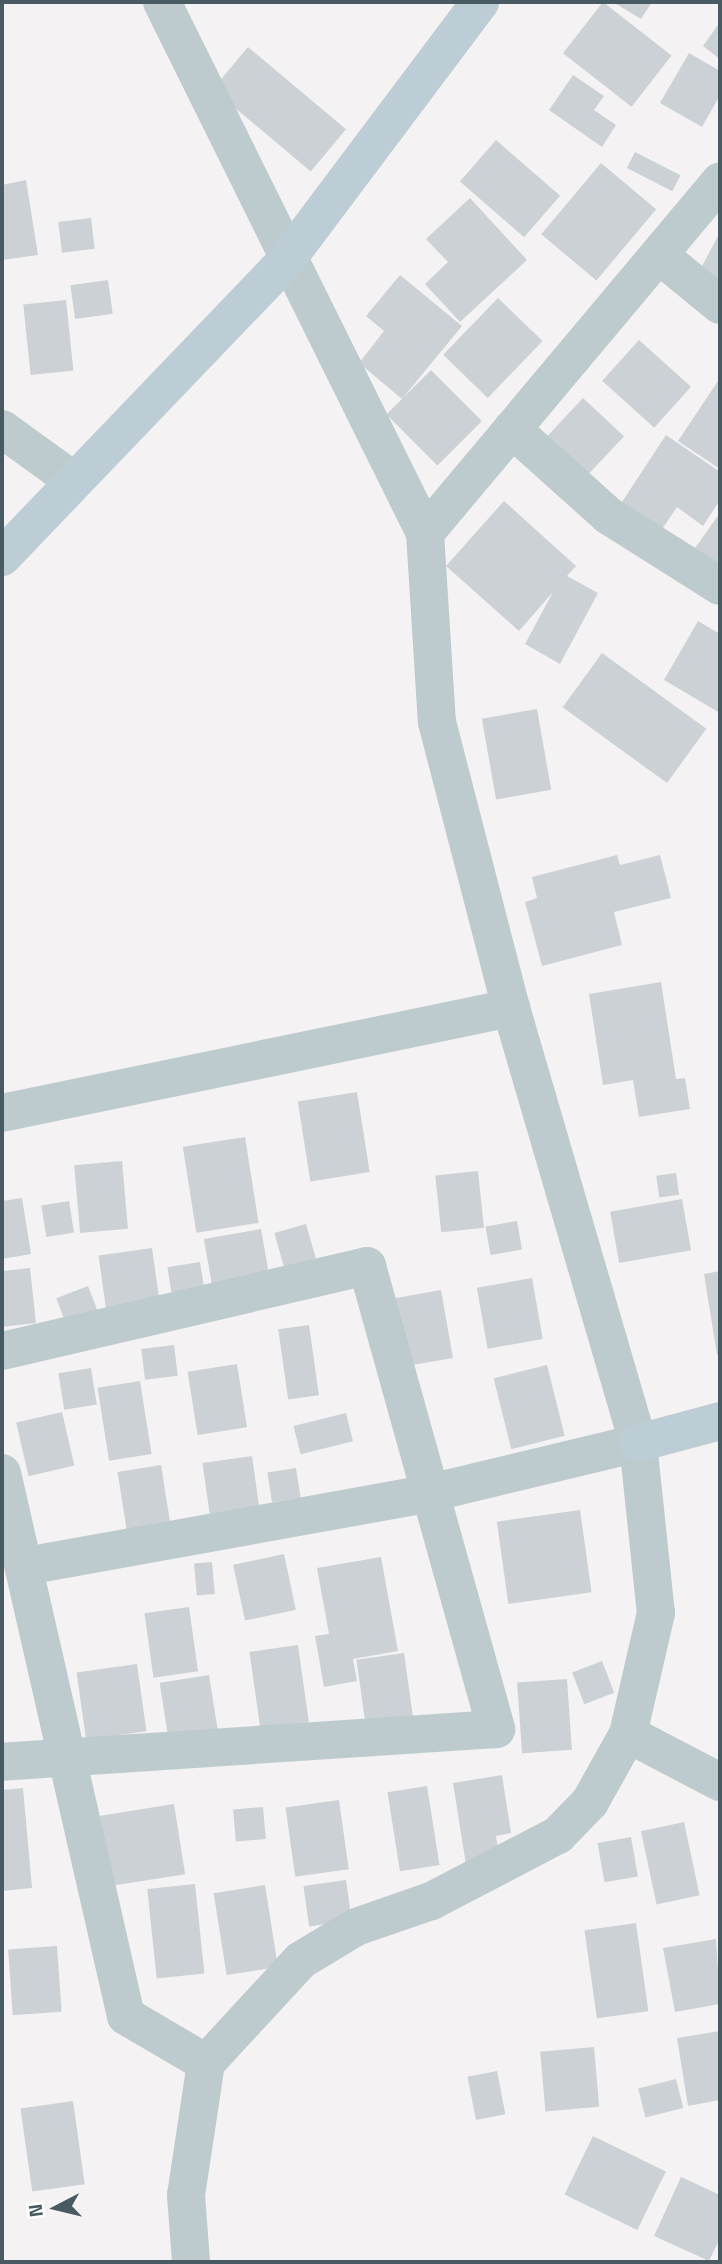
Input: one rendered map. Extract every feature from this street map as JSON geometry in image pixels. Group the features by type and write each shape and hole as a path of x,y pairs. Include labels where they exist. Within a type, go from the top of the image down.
{"street":[{"path":"162,2 285,261 425,533 437,722 511,1008 638,1443 656,1613 628,1734 590,1802 558,1836 431,1901 356,1927 301,1960 206,2063 186,2195 191,2262"},
{"path":"2,557 285,261 480,2"},
{"path":"425,533 720,181"},
{"path":"659,255 720,305"},
{"path":"2,429 74,481"},
{"path":"512,429 609,516 720,586"},
{"path":"2,1113 511,1008"},
{"path":"2,1351 367,1266 496,1729 66,1760 2,1762"},
{"path":"26,1566 430,1493 720,1421"},
{"path":"2,1473 26,1566 66,1760 125,2016 206,2063"},
{"path":"628,1734 720,1782"}],"building":[{"path":"603,2 672,56 632,107 563,53"},
{"path":"613,2 652,2 641,19"},
{"path":"720,22 720,59 703,46"},
{"path":"248,47 346,129 311,171 213,89"},
{"path":"689,53 720,71 720,95 702,127 660,103"},
{"path":"573,75 604,96 594,110 616,125 602,147 549,110"},
{"path":"496,140 560,196 524,237 460,182"},
{"path":"635,152 680,175 672,191 627,168"},
{"path":"601,163 656,209 596,281 541,234"},
{"path":"26,180 38,255 2,260 2,185"},
{"path":"470,198 527,260 460,322 425,284 448,262 426,239"},
{"path":"91,218 95,249 62,253 58,222"},
{"path":"720,232 720,282 700,270"},
{"path":"400,275 462,326 402,399 359,363 384,331 366,316"},
{"path":"108,280 113,314 75,319 70,285"},
{"path":"498,298 543,341 488,398 443,355"},
{"path":"66,300 73,371 31,375 23,304"},
{"path":"639,340 691,387 654,428 602,381"},
{"path":"431,370 482,421 437,465 386,415"},
{"path":"720,378 720,469 678,441"},
{"path":"583,398 624,436 582,481 541,443"},
{"path":"666,435 720,472 720,500 703,526 677,507 656,538 616,511"},
{"path":"504,501 576,566 567,576 598,593 560,664 525,644 553,592 519,631 446,566"},
{"path":"720,513 720,567 695,548"},
{"path":"698,621 720,634 720,713 664,680"},
{"path":"602,653 706,729 667,783 563,707"},
{"path":"537,709 551,790 496,799 482,719"},
{"path":"617,855 620,865 660,855 671,898 614,912 622,945 542,966 525,902 537,898 532,877"},
{"path":"661,982 676,1079 685,1078 690,1109 639,1117 633,1080 603,1085 589,994"},
{"path":"357,1092 370,1172 310,1181 298,1101"},
{"path":"245,1137 259,1223 196,1233 183,1147"},
{"path":"122,1161 128,1229 80,1233 74,1165"},
{"path":"478,1171 484,1228 441,1232 435,1175"},
{"path":"676,1173 679,1195 659,1198 656,1176"},
{"path":"22,1198 31,1254 2,1259 2,1201"},
{"path":"682,1199 691,1250 619,1263 610,1212"},
{"path":"69,1201 74,1233 46,1237 41,1205"},
{"path":"517,1221 522,1250 491,1255 485,1227"},
{"path":"306,1224 316,1259 284,1268 274,1233"},
{"path":"261,1229 270,1281 213,1291 204,1239"},
{"path":"152,1248 161,1312 108,1320 99,1256"},
{"path":"200,1262 205,1294 172,1299 167,1267"},
{"path":"30,1268 36,1323 2,1327 2,1271"},
{"path":"720,1271 720,1354 717,1355 704,1274"},
{"path":"532,1278 543,1339 488,1349 477,1288"},
{"path":"88,1286 100,1317 68,1329 56,1298"},
{"path":"441,1290 453,1358 407,1366 395,1298"},
{"path":"309,1325 319,1395 288,1400 278,1329"},
{"path":"174,1345 178,1376 145,1380 141,1349"},
{"path":"237,1364 247,1427 198,1435 188,1372"},
{"path":"547,1365 565,1436 511,1449 494,1378"},
{"path":"91,1368 97,1405 64,1410 58,1373"},
{"path":"140,1381 152,1454 109,1461 98,1388"},
{"path":"62,1412 74,1466 29,1476 16,1423"},
{"path":"346,1413 353,1441 301,1454 294,1426"},
{"path":"252,1456 259,1507 210,1513 202,1463"},
{"path":"161,1465 171,1526 127,1533 118,1472"},
{"path":"296,1468 301,1498 272,1502 267,1473"},
{"path":"580,1510 592,1592 508,1604 497,1522"},
{"path":"284,1554 296,1610 245,1621 233,1565"},
{"path":"381,1557 398,1651 353,1659 357,1681 324,1687 315,1636 329,1634 317,1568"},
{"path":"212,1562 215,1594 197,1595 194,1564"},
{"path":"189,1607 198,1671 153,1678 144,1613"},
{"path":"298,1645 309,1722 260,1729 249,1652"},
{"path":"404,1653 414,1721 366,1728 356,1660"},
{"path":"602,1661 614,1693 584,1704 572,1672"},
{"path":"137,1664 146,1731 86,1740 77,1672"},
{"path":"209,1675 218,1732 169,1740 160,1683"},
{"path":"567,1679 572,1750 522,1753 517,1682"},
{"path":"502,1775 511,1833 496,1836 500,1860 466,1865 453,1783"},
{"path":"427,1786 440,1865 400,1871 387,1792"},
{"path":"23,1788 32,1888 2,1891 2,1790"},
{"path":"339,1800 349,1869 295,1877 286,1808"},
{"path":"174,1804 185,1874 110,1886 99,1816"},
{"path":"263,1807 266,1839 236,1841 233,1810"},
{"path":"684,1822 700,1895 657,1905 641,1831"},
{"path":"631,1837 638,1876 604,1882 598,1843"},
{"path":"346,1880 352,1921 309,1927 303,1886"},
{"path":"195,1884 204,1974 157,1979 147,1889"},
{"path":"265,1885 278,1967 227,1975 214,1893"},
{"path":"636,1923 648,2011 597,2018 585,1930"},
{"path":"716,1939 720,2004 675,2012 663,1948"},
{"path":"57,1946 62,2012 13,2015 8,1949"},
{"path":"720,2031 720,2100 688,2106 677,2038"},
{"path":"594,2047 599,2107 545,2111 540,2052"},
{"path":"497,2071 505,2114 476,2120 468,2077"},
{"path":"676,2079 683,2108 645,2118 638,2088"},
{"path":"73,2101 85,2184 32,2192 21,2108"},
{"path":"593,2136 666,2172 637,2230 565,2194"},
{"path":"681,2177 720,2195 720,2238 709,2261 654,2236"}]}
